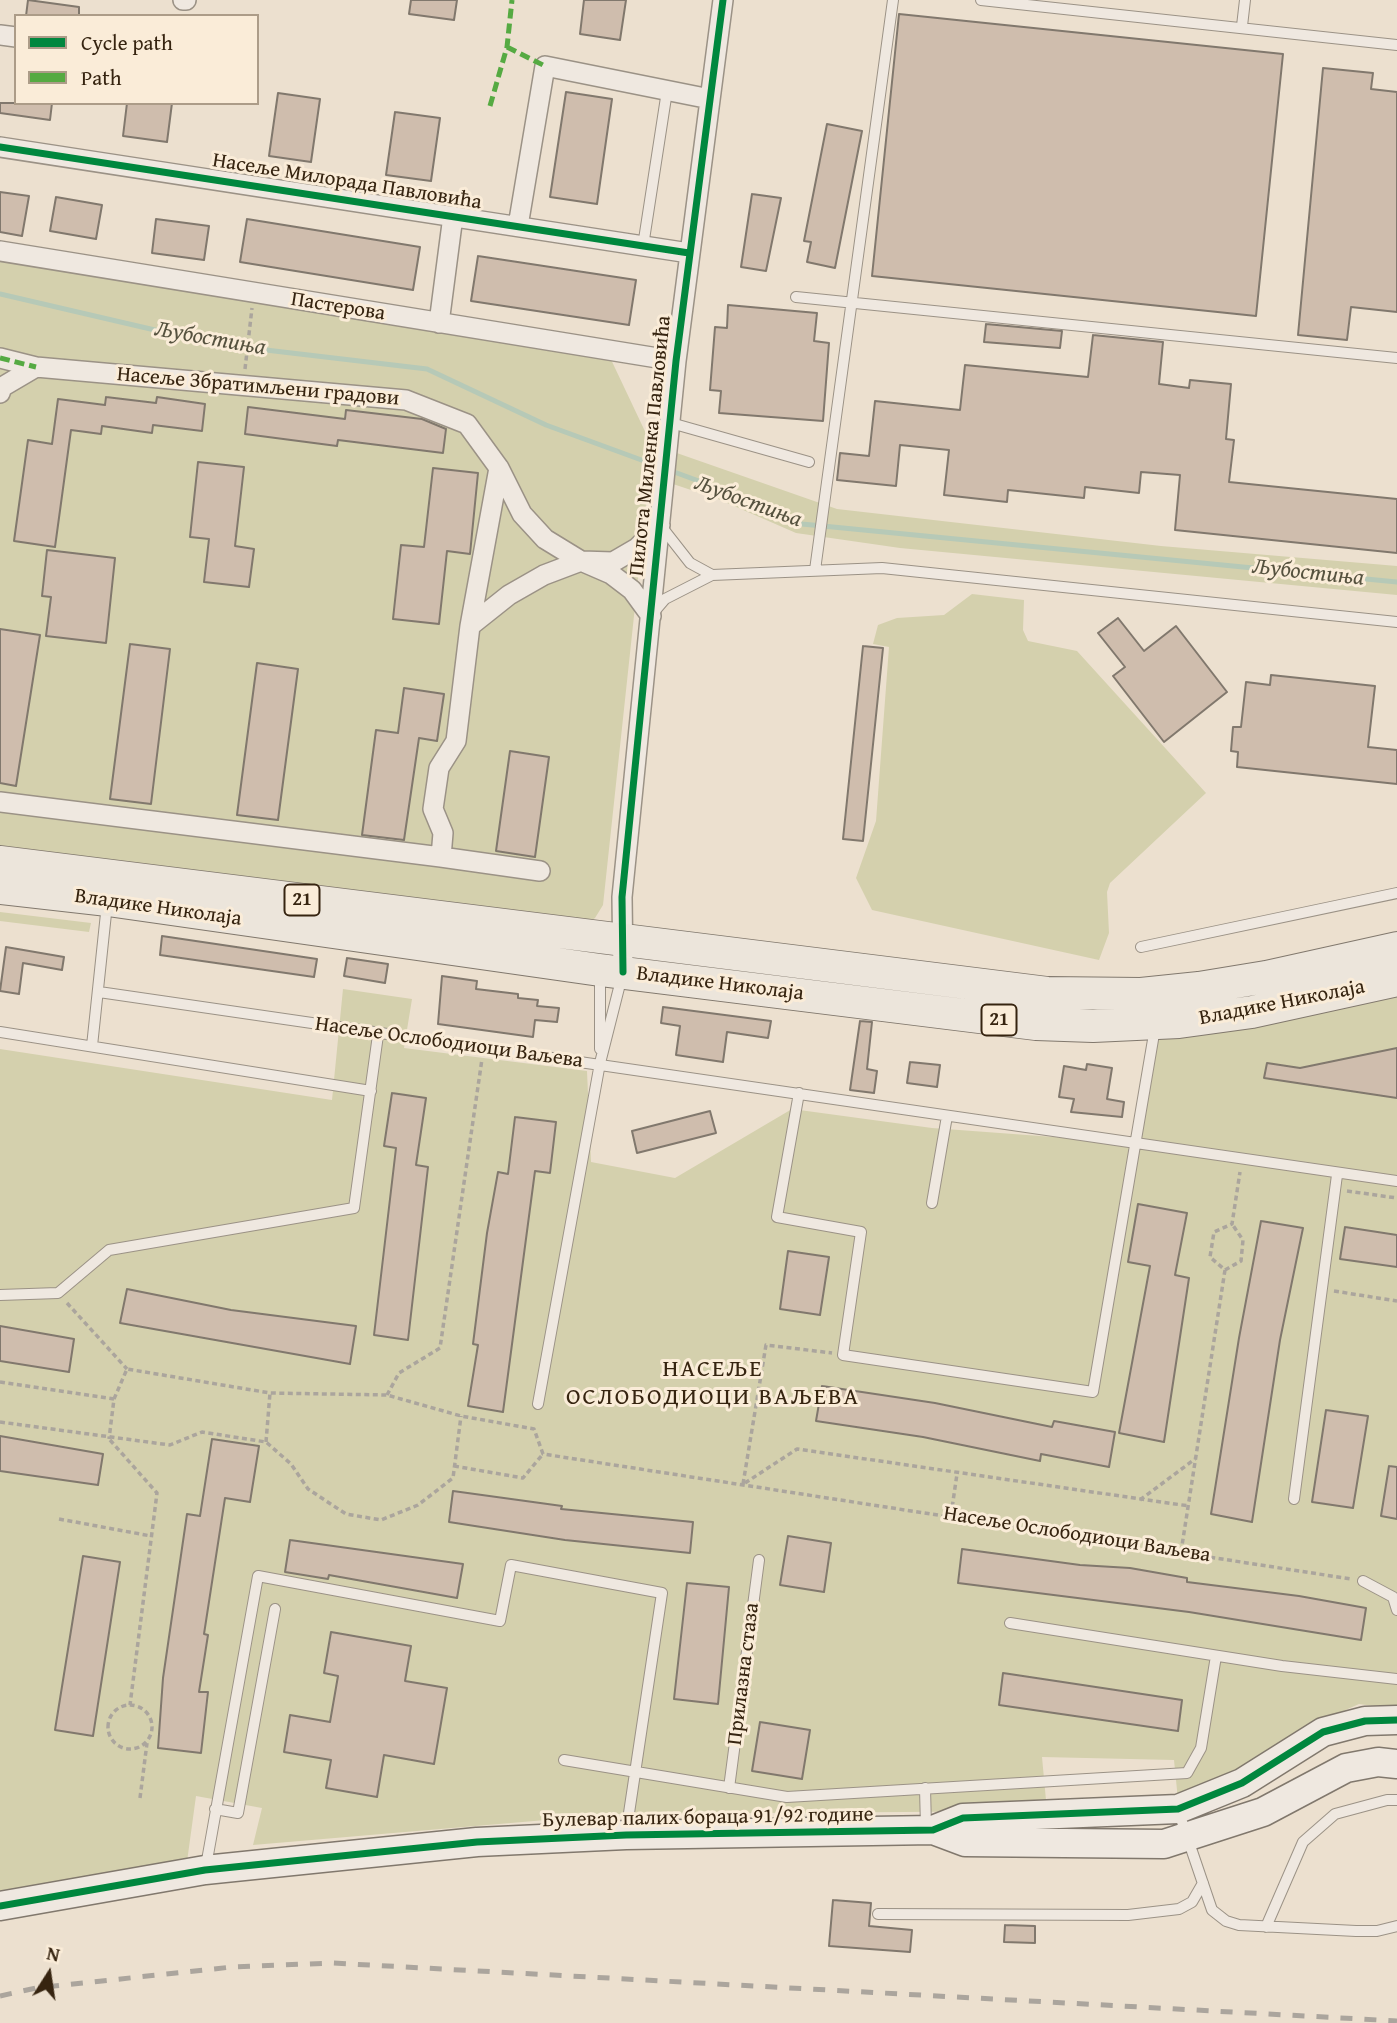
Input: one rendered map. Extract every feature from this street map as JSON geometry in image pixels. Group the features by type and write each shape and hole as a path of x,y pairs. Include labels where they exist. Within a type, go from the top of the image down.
{"main road":[{"name":"Владике Николаја","path":"0,862 991,987 1095,995 1199,988 1266,977 1397,948"},
{"name":"Владике Николаја","path":"0,888 108,900 611,971 996,1020 1093,1026 1156,1024 1252,1012 1397,980"}],"street":[{"name":"Пилота Миленка Павловића","path":"611,971 622,897 670,446 676,360 723,0"},
{"path":"518,226 545,66 710,99"},
{"name":"Насеље Милорада Павловића","path":"0,147 689,253"},
{"path":"439,323 453,216"},
{"name":"Пастерова","path":"0,251 676,360"},
{"name":"Насеље Збратимљени градови","path":"0,358 36,367 405,400 467,424 499,468 522,514 545,539 581,561 611,574 632,590 651,616"},
{"path":"0,393 2,387 36,367"},
{"path":"441,857 443,833 433,809 439,768 456,741 470,626 499,468"},
{"path":"470,626 509,595 544,575 581,561 613,562 637,548 660,525"},
{"path":"0,802 540,871"},
{"name":"Булевар палих бораца 91/92 године","path":"0,1906 205,1870 477,1842 626,1835 929,1830 963,1818 1178,1809 1231,1788 1323,1732 1365,1720 1397,1720"},
{"path":"1397,1733 1397,1755"},
{"name":"Булевар палих бораца 91/92 године","path":"929,1830 965,1842 1138,1846 1189,1839 1263,1812 1346,1768 1378,1762 1397,1764"}],"lane":[{"path":"816,570 893,0"},
{"path":"981,0 1242,26 1397,45"},
{"path":"1242,26 1245,0"},
{"path":"643,246 667,90"},
{"path":"796,297 1397,358"},
{"path":"671,423 809,462"},
{"path":"660,525 691,563 712,575"},
{"path":"651,616 666,599 712,575 882,568 1397,622"},
{"path":"1142,947 1397,893"},
{"path":"92,1046 108,900"},
{"path":"538,1404 600,1063 611,971"},
{"path":"600,1063 611,971"},
{"name":"Насеље Ослободиоци Ваљева","path":"99,992 378,1035 600,1063 1337,1175 1397,1181"},
{"path":"799,1093 777,1217 861,1232 843,1355 1093,1392 1156,1024"},
{"path":"0,1032 371,1091"},
{"path":"0,1295 58,1293 109,1250 355,1208 378,1035"},
{"path":"932,1203 947,1116"},
{"path":"1294,1499 1337,1175"},
{"name":"Прилазна стаза","path":"729,1788 759,1560"},
{"path":"205,1870 258,1576 500,1621 511,1565 662,1592 633,1773 626,1835"},
{"path":"1363,1581 1393,1597 1397,1610"},
{"path":"215,1809 238,1813 275,1609"},
{"path":"1010,1623 1216,1656 1397,1679"},
{"path":"564,1760 787,1797 1187,1773 1201,1748 1216,1656"},
{"path":"925,1788 929,1830"},
{"path":"1266,1927 1303,1842 1335,1814 1363,1805 1397,1800"},
{"path":"1178,1809 1212,1909 1226,1921 1266,1927 1377,1931 1397,1926"},
{"path":"878,1914 1129,1914 1179,1909 1192,1902 1203,1883"}],"path":[{"path":"246,361 251,318"},
{"path":"387,1395 398,1373 440,1348 484,1048"},
{"path":"1224,1270 1241,1261 1243,1240 1232,1224 1241,1160"},
{"path":"1335,1189 1397,1198"},
{"path":"1224,1270 1210,1257 1214,1232 1232,1224"},
{"path":"1181,1552 1224,1270"},
{"path":"1322,1289 1397,1301"},
{"path":"58,1293 127,1368 270,1393 387,1395 461,1416 534,1429 543,1454 523,1478 454,1466"},
{"path":"743,1484 766,1345 843,1355"},
{"path":"127,1368 114,1399 109,1439 157,1493 130,1705"},
{"path":"0,1382 114,1399"},
{"path":"266,1442 270,1393"},
{"path":"0,1422 109,1439 170,1445 202,1432 266,1442 291,1464 308,1489 346,1514 381,1520 418,1505 453,1478 461,1416"},
{"path":"1140,1500 1196,1458"},
{"path":"951,1515 957,1474"},
{"path":"59,1519 151,1536"},
{"path":"140,1798 152,1728 148,1714 130,1705 122,1706 110,1715 107,1730 115,1744 129,1749 148,1741"}],"shaded area":[{"path":"0,251 606,349 651,444 837,509 1161,546 1397,566 1397,595 900,548 796,533 718,499 649,476 603,905 595,918 578,928 0,850"},
{"path":"972,594 1024,600 1023,630 1028,641 1077,651 1206,793 1110,883 1107,892 1109,933 1099,960 872,910 856,878 876,821 889,647 873,644 878,625 897,618 944,615"},
{"path":"0,912 91,923 89,932 0,921"},
{"path":"1397,978 1397,1709 1359,1704 1301,1730 1277,1754 1178,1800 1174,1760 1042,1757 1047,1811 616,1814 253,1845 262,1808 196,1796 186,1869 0,1903 0,1049 332,1100 343,989 412,999 404,1048 587,1071 591,1162 675,1178 792,1109 932,1128 1135,1143 1156,1024"}],"building":[{"path":"28,0 79,7 79,14 26,14"},
{"path":"411,0 457,0 454,20 409,14"},
{"path":"584,0 626,0 620,40 580,34"},
{"path":"899,14 1283,54 1256,316 872,276"},
{"path":"1323,68 1373,73 1371,89 1397,92 1397,312 1351,307 1347,340 1298,335"},
{"path":"566,92 612,99 597,204 550,197"},
{"path":"278,93 320,99 311,162 269,156"},
{"path":"0,103 52,105 50,120 0,113"},
{"path":"127,105 172,105 167,142 123,136"},
{"path":"395,112 440,118 431,181 386,175"},
{"path":"827,124 862,131 835,268 807,262 811,242 804,241"},
{"path":"0,192 29,196 22,236 0,232"},
{"path":"752,194 781,198 766,271 741,267"},
{"path":"56,197 102,205 96,239 50,231"},
{"path":"156,219 209,226 204,260 152,253"},
{"path":"247,219 420,247 413,290 240,262"},
{"path":"478,256 636,280 629,325 471,301"},
{"path":"728,305 817,313 814,341 829,343 823,421 719,413 721,391 710,390 715,327 727,328"},
{"path":"986,324 1062,331 1060,348 984,342"},
{"path":"1093,335 1163,342 1159,384 1189,388 1190,380 1231,384 1226,439 1234,440 1229,482 1397,499 1397,553 1175,530 1180,475 1141,472 1139,493 1085,487 1084,498 1008,490 1007,502 944,495 949,450 900,445 896,486 837,480 840,453 869,456 875,401 960,410 965,365 1088,377"},
{"path":"106,397 156,403 157,397 205,404 202,431 153,425 152,433 102,426 101,434 71,430 55,547 14,541 28,440 52,444 58,399 105,405"},
{"path":"248,407 345,419 346,410 422,419 446,429 443,453 338,440 337,446 245,434"},
{"path":"198,462 244,467 235,546 254,549 249,587 204,582 209,539 190,537"},
{"path":"433,468 478,473 470,554 447,551 439,624 393,619 401,545 424,547"},
{"path":"47,550 115,558 106,643 46,636 51,597 42,596"},
{"path":"1118,618 1144,651 1176,626 1227,692 1164,742 1113,676 1125,667 1098,633"},
{"path":"0,629 40,635 16,786 0,783"},
{"path":"130,644 170,649 151,804 110,799"},
{"path":"863,646 883,648 863,841 843,839"},
{"path":"257,663 298,669 278,820 237,815"},
{"path":"1271,675 1375,686 1368,747 1397,750 1397,784 1237,767 1238,752 1231,751 1233,727 1241,727 1246,682 1270,685"},
{"path":"404,688 444,694 437,741 419,738 404,840 362,835 376,730 398,733"},
{"path":"510,751 549,757 535,857 496,851"},
{"path":"162,936 317,959 314,977 160,955"},
{"path":"6,947 64,957 62,970 23,963 19,994 0,991"},
{"path":"347,958 388,964 385,983 344,976"},
{"path":"442,976 477,981 476,989 518,994 518,998 538,1000 537,1006 559,1008 557,1022 535,1020 533,1037 438,1024"},
{"path":"663,1007 771,1021 768,1038 727,1032 723,1062 676,1055 680,1026 661,1023"},
{"path":"860,1021 872,1022 867,1069 877,1071 874,1093 850,1090"},
{"path":"1397,1048 1397,1098 1264,1078 1267,1063 1300,1068"},
{"path":"910,1062 940,1065 937,1087 907,1083"},
{"path":"1087,1064 1112,1068 1107,1099 1124,1102 1122,1117 1071,1112 1074,1099 1059,1097 1064,1066 1086,1070"},
{"path":"392,1093 426,1098 416,1165 428,1167 408,1340 374,1335 396,1148 384,1146"},
{"path":"710,1111 716,1133 637,1153 632,1131"},
{"path":"515,1117 556,1122 550,1173 535,1171 503,1412 468,1406 478,1345 473,1344 487,1233 498,1172 508,1174"},
{"path":"1138,1204 1187,1213 1175,1275 1189,1278 1164,1442 1119,1433 1150,1266 1128,1262"},
{"path":"1261,1221 1303,1228 1280,1340 1252,1522 1211,1514"},
{"path":"1345,1227 1397,1235 1397,1267 1340,1259"},
{"path":"788,1251 829,1257 820,1315 780,1309"},
{"path":"127,1289 231,1310 356,1326 350,1364 120,1323"},
{"path":"0,1326 74,1339 69,1372 0,1361"},
{"path":"822,1386 935,1403 1052,1427 1054,1421 1115,1432 1109,1467 1041,1454 1040,1461 923,1437 816,1421"},
{"path":"1326,1410 1368,1416 1353,1508 1312,1502"},
{"path":"0,1436 103,1454 98,1485 0,1471"},
{"path":"212,1439 259,1446 250,1502 225,1498 204,1634 208,1635 199,1692 208,1692 201,1753 158,1748 163,1678 187,1514 200,1516"},
{"path":"1389,1466 1397,1467 1397,1519 1381,1516"},
{"path":"453,1491 562,1506 561,1509 693,1522 690,1553 565,1540 449,1522"},
{"path":"788,1536 831,1543 824,1592 780,1585"},
{"path":"290,1540 463,1564 457,1598 329,1575 328,1579 285,1572"},
{"path":"962,1549 1080,1565 1130,1568 1187,1578 1187,1582 1299,1596 1366,1608 1361,1640 1189,1612 958,1583"},
{"path":"83,1556 120,1562 93,1736 55,1730"},
{"path":"687,1583 729,1587 718,1704 674,1699"},
{"path":"331,1632 411,1646 405,1681 447,1688 434,1764 384,1755 377,1797 326,1788 331,1760 284,1752 290,1715 330,1722 338,1676 324,1673"},
{"path":"1003,1673 1182,1700 1178,1731 999,1705"},
{"path":"760,1722 810,1730 802,1779 752,1771"},
{"path":"833,1900 871,1903 869,1926 912,1930 910,1952 829,1946"},
{"path":"1005,1925 1035,1926 1035,1943 1004,1942"}],"waterway":[{"name":"Љубостиња","path":"0,294 215,344 427,369 546,425 726,491 802,524 1397,582"}],"railway":[{"path":"0,1996 36,1988 232,1967 332,1963 1397,2021"}],"marked path":[{"path":"490,106 507,47 512,0"},
{"path":"507,47 545,66"},
{"path":"0,358 36,367"}],"cycle path":[{"path":"623,972 622,897 676,361 723,0"},
{"path":"0,147 689,253"},
{"path":"0,1906 205,1870 477,1842 626,1835 933,1830 963,1818 1178,1809 1242,1783 1323,1732 1365,1721 1397,1720"}],"district":[{"name":"НАСЕЉЕ ОСЛОБОДИОЦИ ВАЉЕВА","path":"713,1384"}]}
